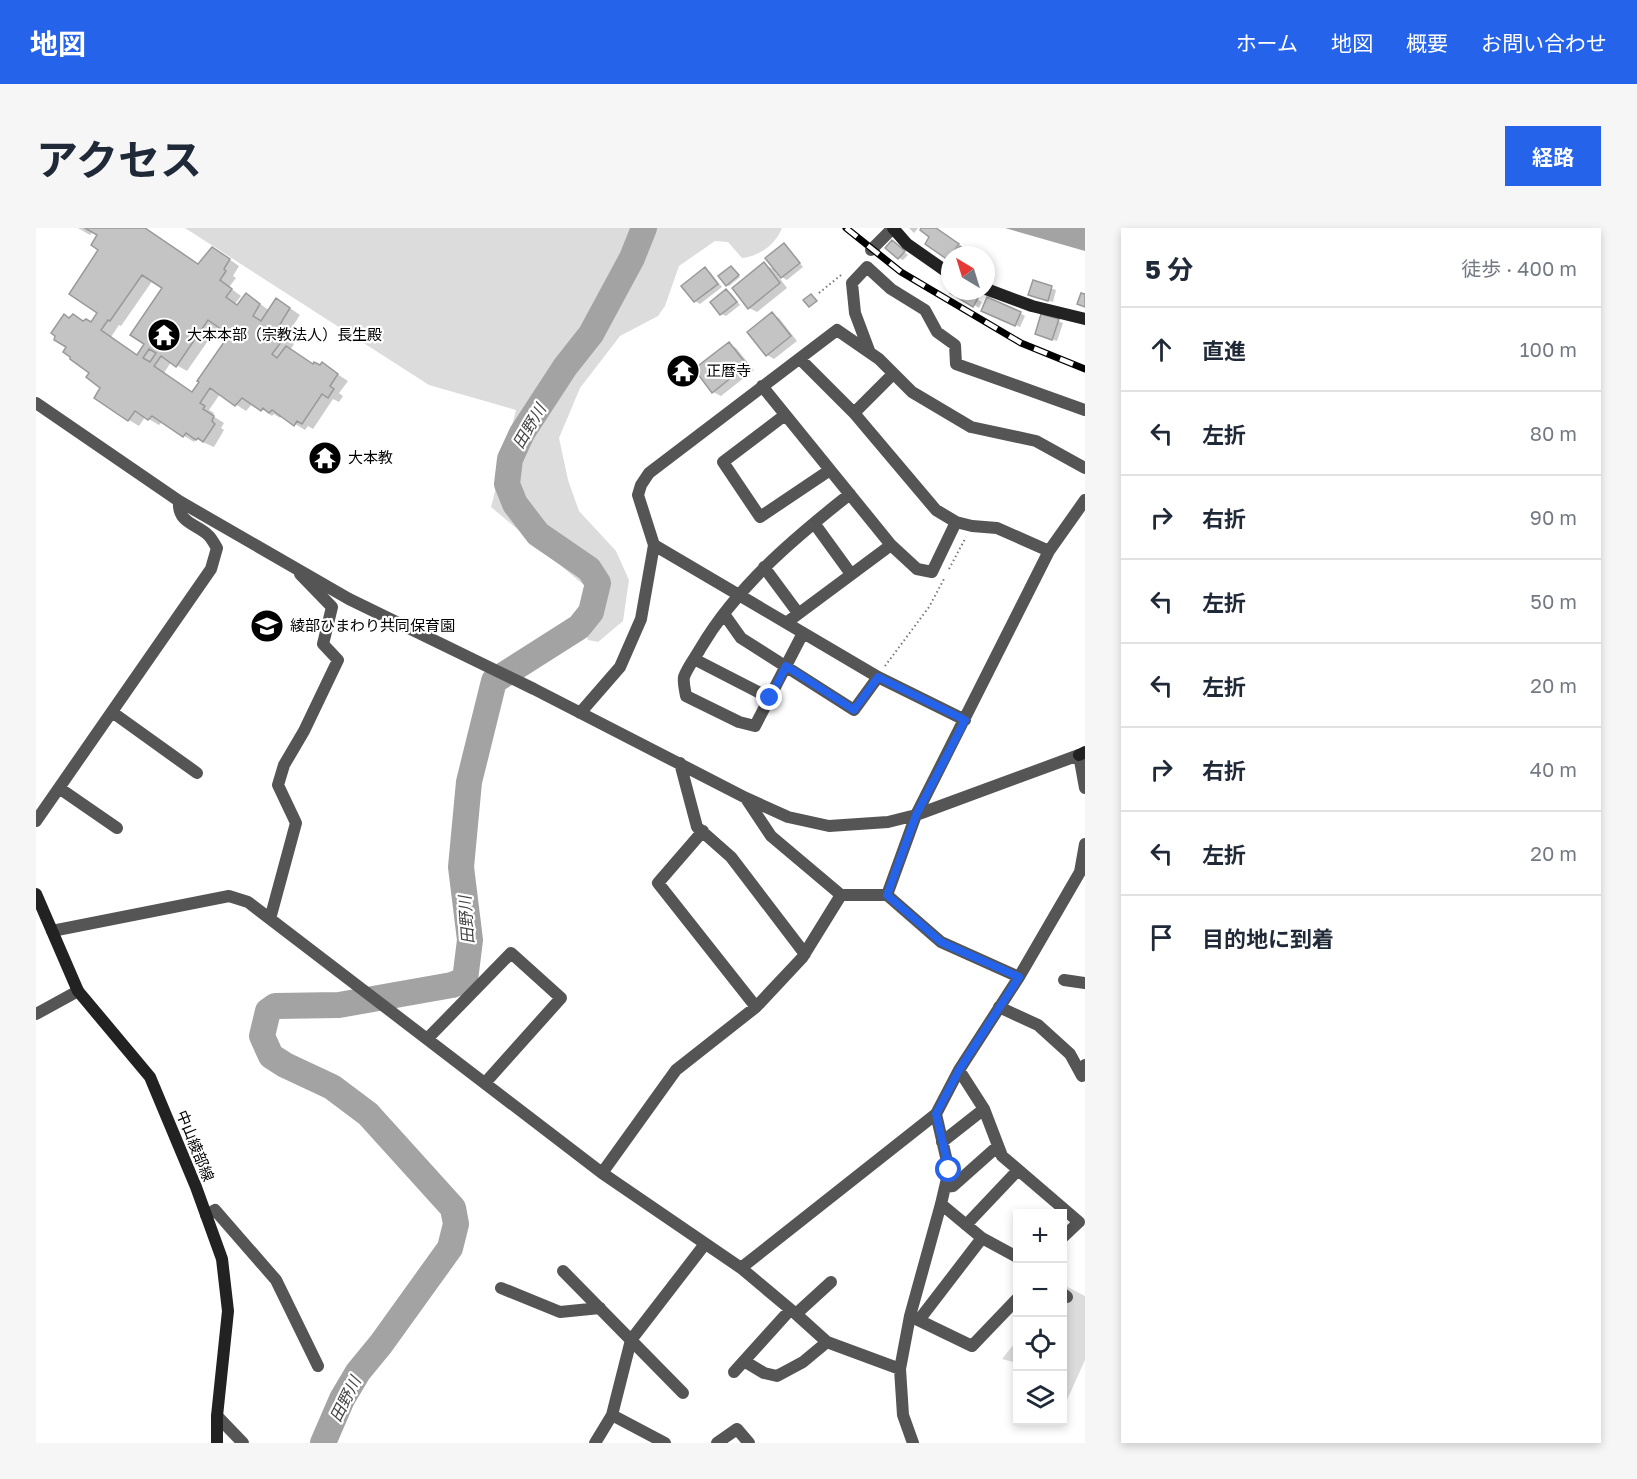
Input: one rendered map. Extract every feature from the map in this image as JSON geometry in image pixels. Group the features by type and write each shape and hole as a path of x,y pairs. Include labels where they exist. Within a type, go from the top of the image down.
{"main road":[{"path":"893,228 907,244 941,267"},
{"path":"995,292 1032,306 1085,319"},
{"name":"中山綾部線","path":"36,894 78,991 150,1077 222,1259 228,1311 217,1443"}],"street":[{"path":"871,250 893,228"},
{"path":"870,353 855,313 852,283 867,267 891,289 925,310 937,332 955,345 957,364 1085,410"},
{"path":"580,713 620,667 641,619 654,545 638,495 641,484 649,473 837,330 870,353 912,392 971,427 1036,441 1085,468"},
{"path":"800,359 854,413 936,510 956,522 997,528 1049,551"},
{"path":"854,413 894,374"},
{"path":"762,386 891,545 917,569 932,572 956,522"},
{"path":"36,403 179,501 349,599 746,798 788,816 829,826 888,822 916,815 1082,754 1085,788"},
{"path":"785,414 723,462 760,517 830,470"},
{"path":"803,633 755,726 739,722 686,696 683,679 712,629 739,595 764,567 850,494"},
{"path":"887,895 916,815 1049,551 1085,500"},
{"path":"36,821 212,569 217,548 209,535 188,524 178,508 179,501"},
{"path":"814,523 851,574"},
{"path":"654,545 878,677 965,720"},
{"path":"786,622 891,545"},
{"path":"764,567 798,613"},
{"path":"270,919 296,823 278,785 284,765 304,731 338,660 323,644 332,607 312,588 296,568"},
{"path":"724,614 741,639 854,710 878,677"},
{"path":"694,659 770,698"},
{"path":"112,712 197,772"},
{"path":"680,763 697,827 731,857 805,954"},
{"path":"59,788 117,828"},
{"path":"746,798 771,836 842,895 887,895 941,942 1019,977"},
{"path":"703,831 658,883 756,1007"},
{"path":"741,1268 936,1114 959,1070 1019,977 1080,872 1085,844"},
{"path":"602,1173 676,1070 756,1007 805,954 842,895"},
{"path":"52,931 229,896 248,902 602,1173 741,1268 827,1342 900,1369"},
{"path":"427,1039 511,953 561,998 485,1083"},
{"path":"1064,980 1085,983"},
{"path":"36,1014 78,991"},
{"path":"999,1008 1038,1025 1070,1054 1084,1073"},
{"path":"959,1070 984,1109 1002,1155 1082,1224 1067,1234"},
{"path":"942,1142 984,1109"},
{"path":"913,1443 903,1415 900,1369 915,1318 949,1170 936,1114"},
{"path":"945,1187 953,1186 998,1146"},
{"path":"966,1225 1018,1170"},
{"path":"941,1204 982,1238 1013,1255"},
{"path":"206,1215 215,1210 276,1280 318,1366"},
{"path":"915,1318 982,1238"},
{"path":"595,1443 612,1415 631,1340 705,1244"},
{"path":"563,1271 683,1393"},
{"path":"734,1372 793,1312 831,1282"},
{"path":"501,1288 560,1312 600,1308"},
{"path":"915,1318 972,1346 1013,1303"},
{"path":"744,1361 764,1373 777,1376 803,1362 827,1342"},
{"path":"612,1415 665,1443"},
{"path":"218,1416 243,1443"},
{"path":"717,1443 737,1429 749,1443"}],"path":[{"path":"878,677 929,607 972,526"}],"shaded area":[{"path":"185,228 782,228 766,249 755,255 742,258 728,242 715,241 679,266 665,306 658,316 620,336 580,388 559,438 568,480 579,511 616,551 629,580 623,621 598,642 588,640 585,631 602,605 585,586 491,507 516,410 429,385"},
{"path":"1005,228 1085,228 1085,251"},
{"path":"1067,1287 1085,1296 1085,1360 1067,1400"},
{"path":"1013,1345 1013,1362 1002,1359"}],"building":[{"name":"大本本部（宗教法人）長生殿","path":"85,228 145,228 198,264 212,247 230,259 220,280 232,289 226,297 237,305 246,293 260,304 253,316 261,321 276,298 290,308 276,331 285,337 272,354 277,358 286,346 313,364 314,362 320,365 322,362 338,374 330,386 334,389 328,398 322,394 302,424 297,421 294,426 272,410 269,413 263,408 261,411 242,398 235,406 210,388 200,403 205,406 203,409 214,416 212,421 215,424 203,442 186,433 183,437 152,416 148,420 135,411 128,421 94,398 100,388 86,377 89,373 63,352 66,347 54,340 55,336 51,333 64,314 69,318 73,314 83,321 86,319 91,322 97,313 69,294 98,250 91,245 97,235","holes":["142,275 162,288 130,335 144,344 137,355 101,330 108,320 110,321","208,320 229,335 192,392 154,366 161,356 176,367","149,349 156,353 150,362 143,358"]},
{"path":"921,228 936,228 959,244 958,246 941,246 941,255 925,244 929,237 920,230"},
{"path":"892,240 905,251 898,259 885,248"},
{"path":"784,243 800,263 781,278 765,258"},
{"path":"764,262 780,283 748,309 732,288"},
{"path":"731,266 739,275 726,286 718,276"},
{"path":"705,267 718,284 694,302 681,286"},
{"path":"1033,280 1052,286 1048,301 1028,295"},
{"path":"726,289 737,302 720,315 710,302"},
{"path":"1081,293 1085,294 1085,307 1077,304"},
{"path":"811,294 817,301 809,307 803,300"},
{"path":"962,300 977,300 973,307"},
{"path":"986,300 994,300 1021,312 1015,326 981,311"},
{"path":"772,312 791,336 766,356 747,332"},
{"path":"1041,314 1059,319 1052,340 1035,334"},
{"path":"729,342 747,365 712,393 694,369"}],"waterway":[{"name":"田野川","path":"323,1443 342,1399 358,1372 450,1248 456,1224 453,1208 368,1114 332,1087 271,1056 262,1036 268,1011 275,1006 339,1005 452,985 465,980 470,940 461,867 469,782 494,681 579,627 591,612 598,583 589,569 538,534 515,504 507,484 510,459 522,433 565,367 591,334 632,258 644,228"}],"railway":[{"path":"846,228 901,272 1021,343 1085,369"}],"place":[{"name":"大本本部（宗教法人）長生殿","path":"164,335"},
{"name":"正暦寺","path":"683,371"},
{"name":"大本教","path":"325,458"},
{"name":"綾部ひまわり共同保育園","path":"267,626"}],"route":[{"path":"770,698 786,666 854,710 878,677 965,720 916,815 887,895 941,942 1019,977 959,1070 936,1114 949,1170"}]}
